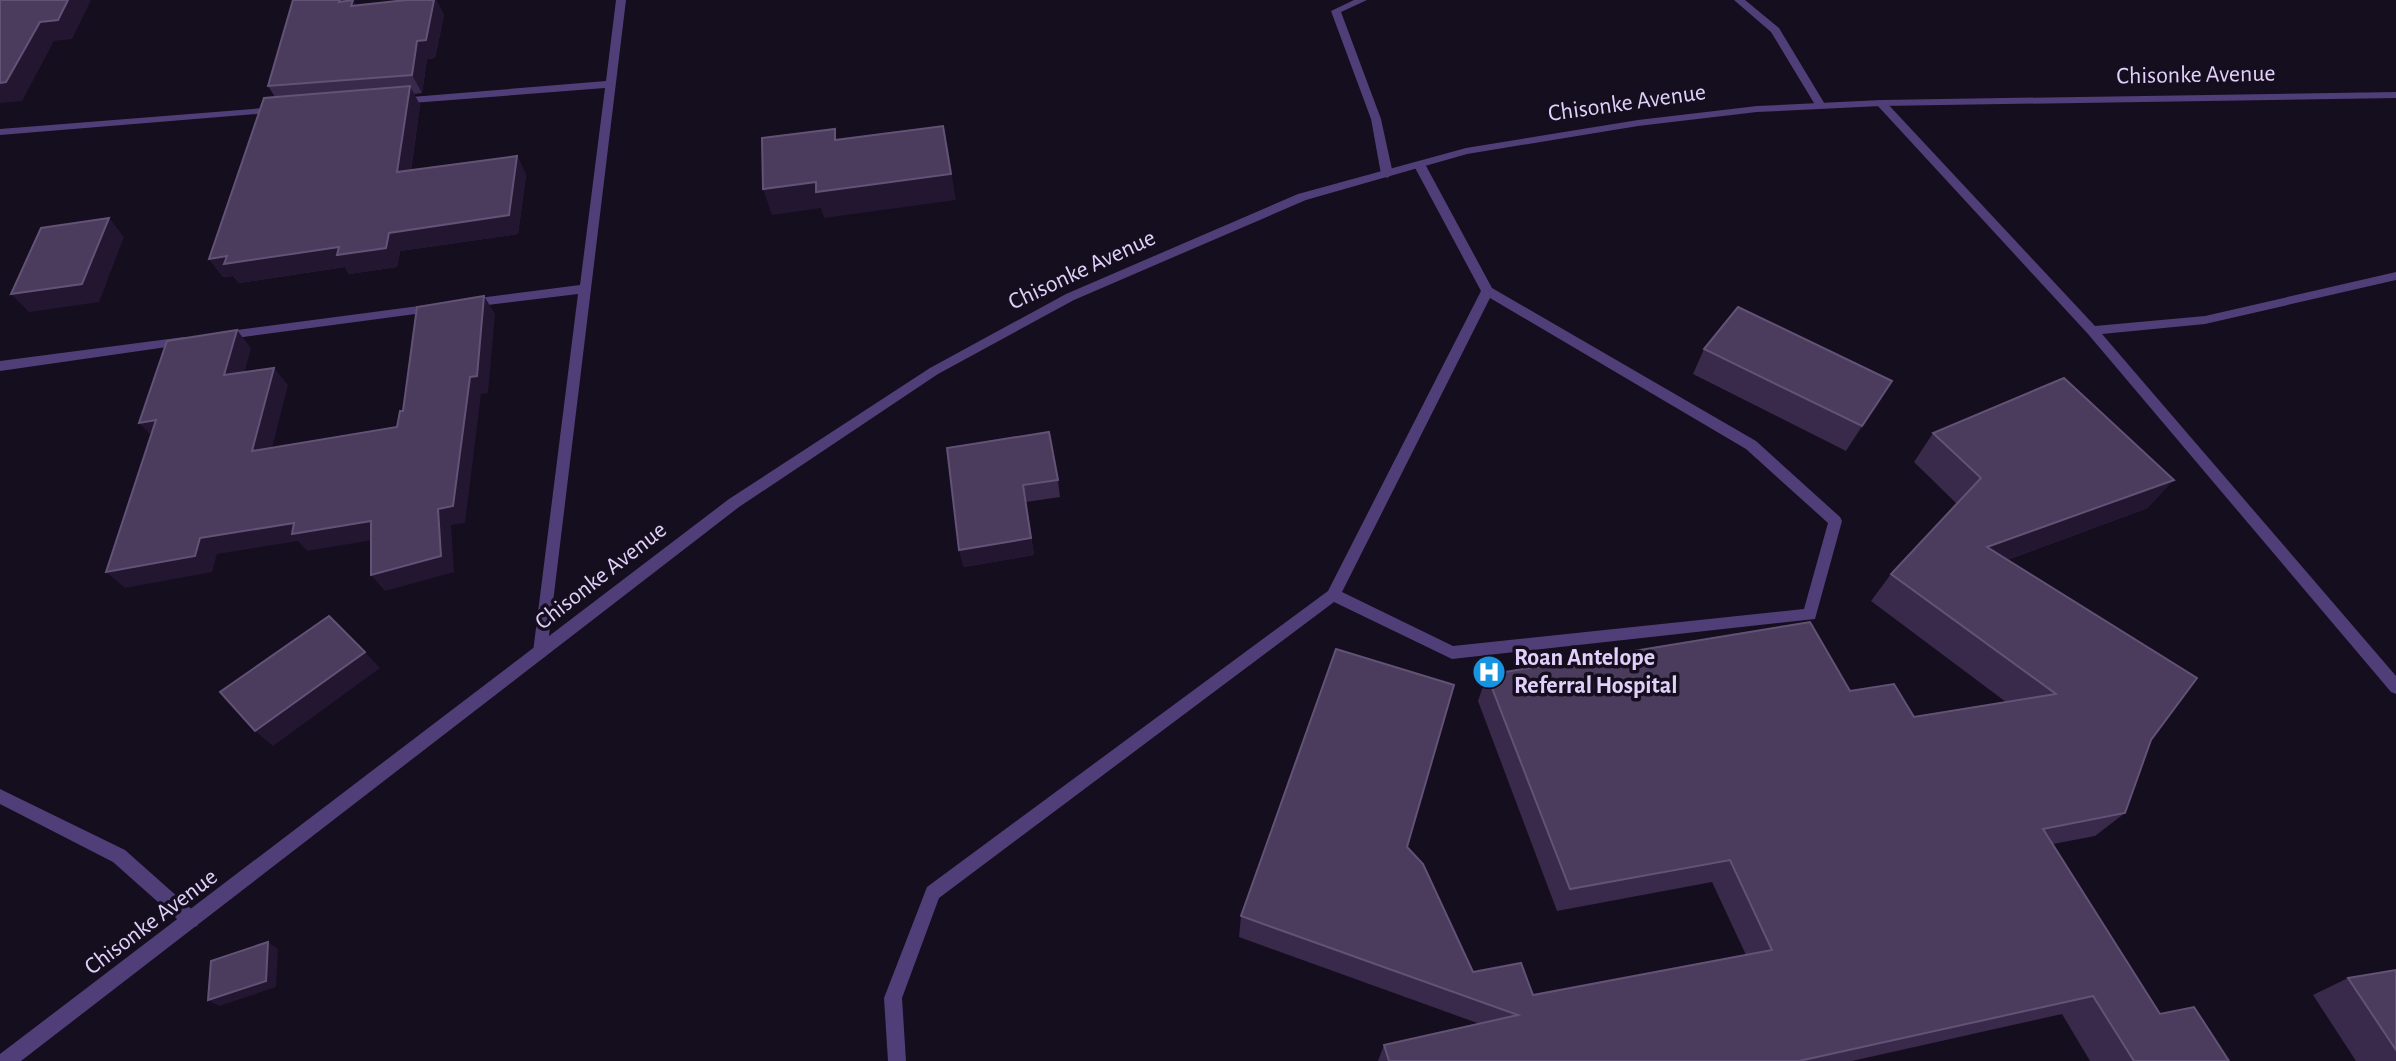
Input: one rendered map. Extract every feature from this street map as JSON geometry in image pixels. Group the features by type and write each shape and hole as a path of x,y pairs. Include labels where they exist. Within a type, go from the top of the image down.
{"street":[{"path":"540,652 621,0"},
{"path":"1362,0 1336,11 1376,119 1387,174"},
{"path":"1739,0 1775,30 1821,106"},
{"path":"386,102 610,84"},
{"name":"Chisonke Avenue","path":"6,1061 734,503 934,371 1070,297 1302,197 1466,151 1638,123 1757,109 1881,103 2396,95"},
{"path":"1881,103 2092,331 2396,687"},
{"path":"0,132 289,109"},
{"path":"1333,595 1452,653 1810,615 1835,520 1751,445 1487,291 1419,164"},
{"path":"2092,331 2206,320 2396,276"},
{"path":"460,305 584,289"},
{"path":"897,1061 893,999 933,892 1333,595 1487,291"},
{"path":"212,337 446,307"},
{"path":"0,366 199,339"},
{"path":"0,796 120,856 191,920"}],"building":[{"path":"0,0 68,0 58,20 40,22 6,82 0,83"},
{"path":"293,0 353,0 351,6 434,0 426,40 417,41 412,75 268,86"},
{"path":"410,86 397,172 517,156 509,215 389,233 386,248 337,255 339,247 224,264 227,256 209,259 264,98"},
{"path":"943,126 951,174 816,192 816,182 763,189 762,138 835,129 835,140"},
{"path":"109,218 82,284 11,294 41,228"},
{"path":"484,296 477,376 470,377 453,506 438,509 441,556 371,575 371,521 292,534 294,523 200,538 195,556 106,572 156,420 139,423 167,341 237,330 224,375 274,368 252,451 397,427 400,411 403,411 417,307"},
{"path":"1738,307 1892,381 1862,426 1704,349"},
{"path":"2064,378 2174,480 1987,547 2197,678 2151,740 2125,813 2043,829 2160,1014 2194,1007 2229,1061 2134,1061 2093,996 1799,1061 1389,1061 1384,1045 1518,1015 1241,916 1336,649 1454,685 1407,847 1423,864 1473,972 1521,963 1533,995 1772,950 1730,860 1570,889 1487,675 1810,622 1850,691 1894,684 1914,717 2056,694 1891,574 1981,478 1933,433"},
{"path":"1049,432 1058,480 1023,485 1031,538 959,550 947,448"},
{"path":"329,616 365,652 255,731 220,692"},
{"path":"268,942 266,981 208,1000 211,961"},
{"path":"2396,970 2396,1050 2348,978"}],"place":[{"name":"Roan Antelope Referral Hospital","path":"1489,672"}]}
